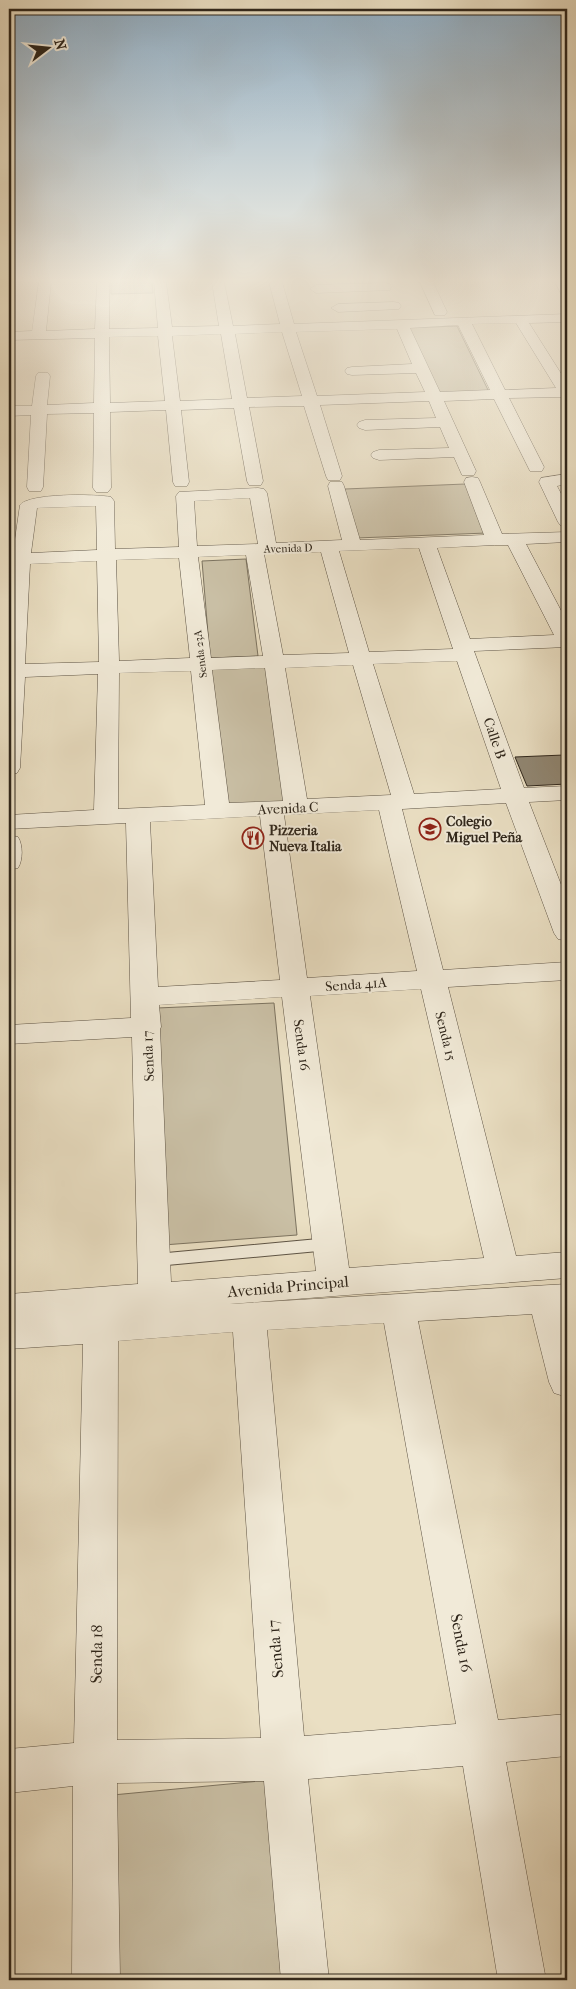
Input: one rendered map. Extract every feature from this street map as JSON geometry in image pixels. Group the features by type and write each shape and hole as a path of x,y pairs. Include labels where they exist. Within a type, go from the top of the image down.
{"street":[{"path":"103,375 103,494 109,668 106,817"},
{"name":"Senda 23A","path":"170,375 188,552 218,811"},
{"name":"Senda 16","path":"236,375 257,488 261,549 274,662 294,988 334,1282"},
{"path":"302,375 353,546"},
{"path":"12,671 361,659 567,640 505,540 470,476 424,375"},
{"path":"491,375 536,467"},
{"path":"555,375 567,393"},
{"path":"9,768 15,559 29,505 34,495 38,410 42,376"},
{"path":"9,411 567,393"},
{"path":"365,425 445,422"},
{"path":"379,455 460,452"},
{"path":"559,480 547,482 567,522"},
{"path":"183,489 257,488"},
{"path":"34,495 100,499 103,494"},
{"name":"Avenida D","path":"15,559 567,537"},
{"name":"Calle B","path":"426,543 515,796 567,932"},
{"name":"Senda 15","path":"329,546 361,659 397,802 432,979 503,1270"},
{"name":"Avenida C","path":"9,822 567,793"},
{"name":"Senda 17","path":"138,816 156,1260 155,1297"},
{"path":"9,842 9,863"},
{"name":"Senda 41A","path":"145,997 567,971"},
{"path":"9,1034 147,1027"},
{"name":"Avenida Principal","path":"9,1308 567,1265"},
{"path":"556,1299 567,1382"},
{"name":"Avenida Principal","path":"9,1335 249,1316 556,1299"},
{"name":"Senda 16","path":"398,1307 482,1744 522,1980"},
{"name":"Senda 17","path":"249,1316 284,1759 306,1980"},
{"name":"Senda 18","path":"96,1980 95,1762 101,1327"},
{"path":"9,1771 95,1762 284,1759 354,1755 567,1735"}],"lane":[{"path":"156,1260 329,1244"}],"shaded area":[{"path":"428,375 481,375 489,392 437,394"},
{"path":"465,484 487,533 356,538 345,489"},
{"path":"246,559 258,656 210,658 202,561"},
{"path":"267,667 284,802 224,805 211,669"},
{"path":"274,1003 297,1235 163,1245 157,1008"},
{"path":"271,1780 288,1980 103,1980 102,1796"}],"building":[{"path":"564,755 567,767 567,784 527,786 515,757"}],"place":[{"name":"Colegio Miguel Peña","path":"430,829"},
{"name":"Pizzeria Nueva Italia","path":"253,838"}]}
